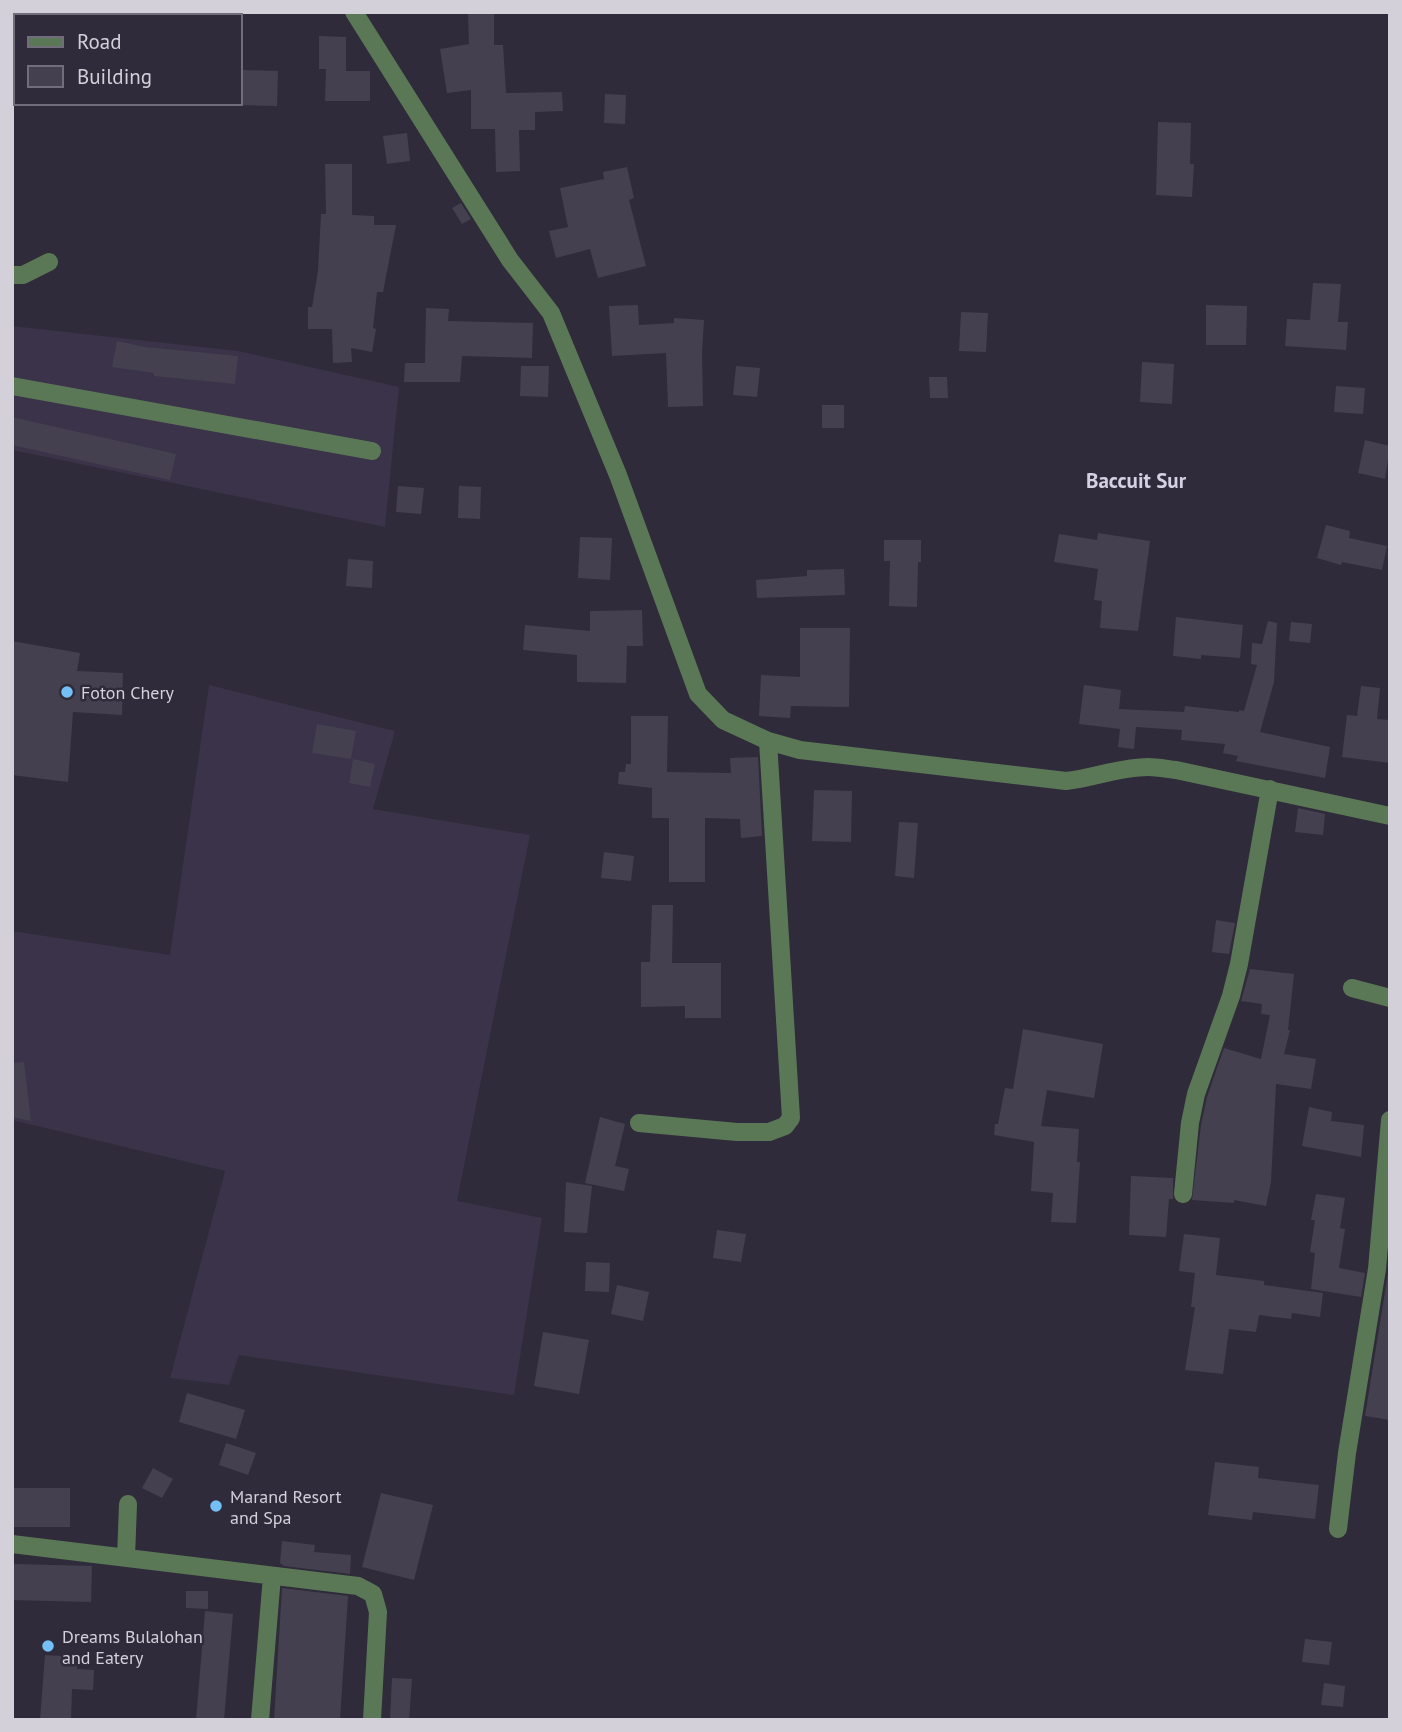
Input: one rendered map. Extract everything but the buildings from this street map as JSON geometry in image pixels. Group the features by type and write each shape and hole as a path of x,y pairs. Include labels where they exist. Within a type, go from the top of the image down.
{"street":[{"path":"354,12 510,260 551,313 618,475 698,694 723,720 768,741 800,750 1066,781 1147,767 1176,770 1390,816"},
{"path":"12,275 23,275 49,262"},
{"path":"12,386 372,451"},
{"path":"639,1123 758,1132 785,1126 791,1118 768,741"},
{"path":"1183,1194 1190,1122 1196,1094 1231,996 1270,789"},
{"path":"1352,988 1390,998"},
{"path":"1338,1529 1347,1453 1377,1269 1390,1120"},
{"path":"126,1558 128,1504"},
{"path":"12,1544 358,1586 373,1594 377,1612 372,1720"},
{"path":"260,1720 272,1576"}],"shaded area":[{"path":"12,326 238,351 399,387 385,527 12,450"},
{"path":"209,685 395,731 373,809 530,835 457,1201 542,1218 514,1395 239,1355 229,1385 170,1378 225,1171 12,1120 12,931 170,955"}],"place":[{"name":"Foton Chery","path":"67,692"},
{"name":"Marand Resort and Spa","path":"216,1506"},
{"name":"Dreams Bulalohan and Eatery","path":"48,1646"}],"district":[{"name":"Baccuit Sur","path":"1136,480"}]}
